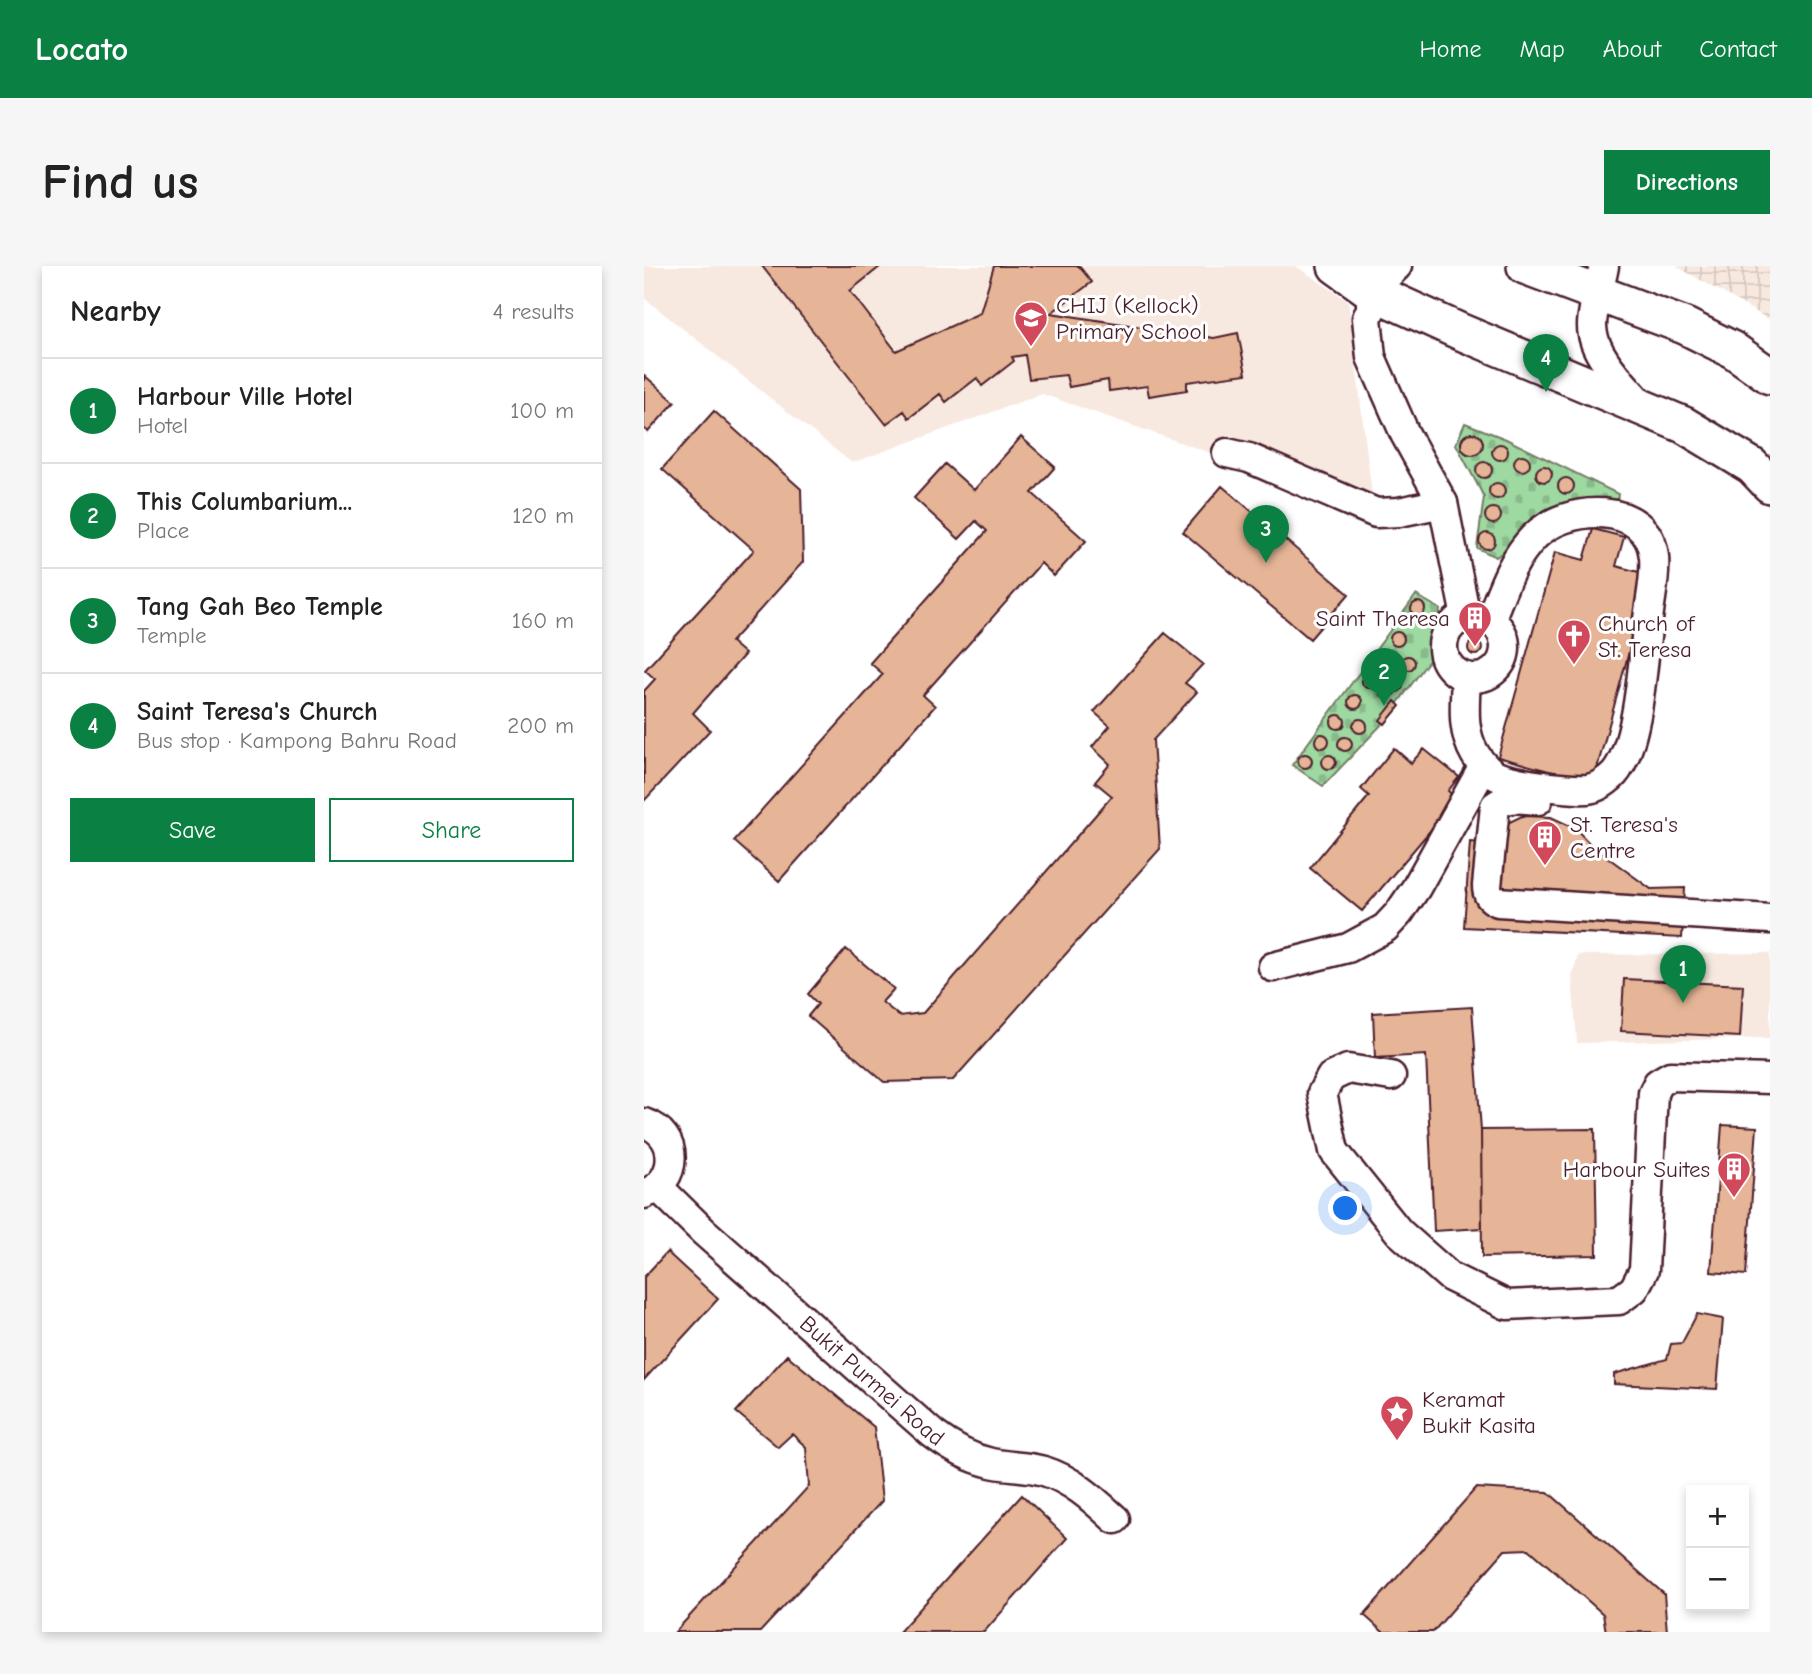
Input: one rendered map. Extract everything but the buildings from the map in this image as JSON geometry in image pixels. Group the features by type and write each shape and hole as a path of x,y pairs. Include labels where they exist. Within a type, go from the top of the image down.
{"main road":[{"path":"1336,266 1371,278 1461,332 1684,425 1752,466 1770,485"},
{"path":"1525,266 1601,280 1733,350 1770,376"}],"street":[{"path":"1397,266 1371,278 1371,309 1367,318 1371,357 1405,434 1443,503 1478,619 1503,635 1504,654 1500,664 1485,676 1466,677 1451,667 1444,652 1444,643 1451,627 1478,619 1531,539 1553,522 1569,515 1610,514 1634,524 1648,539 1654,557 1637,708 1624,758 1612,776 1599,786 1586,789 1510,781 1484,766 1475,754 1465,727 1466,677"},
{"path":"1601,280 1592,324 1593,340 1601,356 1646,409"},
{"path":"1227,453 1249,458 1376,513 1399,512 1443,503"},
{"path":"1273,967 1348,948 1385,928 1416,888 1484,766"},
{"path":"1599,786 1595,797 1588,804 1516,798 1503,799 1495,806 1487,886 1487,894 1492,900 1770,919"},
{"path":"1391,1076 1348,1069 1331,1077 1322,1093 1334,1151 1399,1232 1450,1277 1507,1306 1619,1300 1634,1289 1644,1270 1653,1093 1658,1083 1670,1076 1770,1079"},
{"path":"644,1123 659,1130 667,1140 671,1152 667,1178 651,1191"},
{"name":"Bukit Purmei Road","path":"651,1191 732,1256 939,1439 957,1450 991,1463 1034,1468 1055,1475 1086,1493 1115,1519"}],"shaded area":[{"name":"CHIJ (Kellock) Primary School","path":"644,266 1296,266 1348,301 1374,510 1042,394 852,463 644,298"},
{"path":"1676,266 1770,266 1770,320"},
{"path":"1770,953 1770,1038 1577,1043 1572,976 1578,955"}],"green space":[{"path":"1465,423 1506,439 1618,494 1616,511 1539,525 1496,557 1477,548 1484,497 1456,444"},
{"path":"1416,595 1440,609 1436,651 1383,723 1323,786 1292,765"}],"place":[{"name":"CHIJ (Kellock) Primary School","path":"1031,348"},
{"name":"Saint Teresa's Church","path":"1546,392"},
{"name":"Tang Gah Beo Temple","path":"1266,563"},
{"name":"Saint Theresa","path":"1475,648"},
{"name":"Church of St. Teresa","path":"1574,666"},
{"name":"This Columbarium...","path":"1384,706"},
{"name":"St. Teresa's Centre","path":"1545,867"},
{"name":"Harbour Ville Hotel","path":"1683,1003"},
{"name":"Harbour Suites","path":"1734,1199"},
{"name":"Keramat Bukit Kasita","path":"1397,1442"}]}
